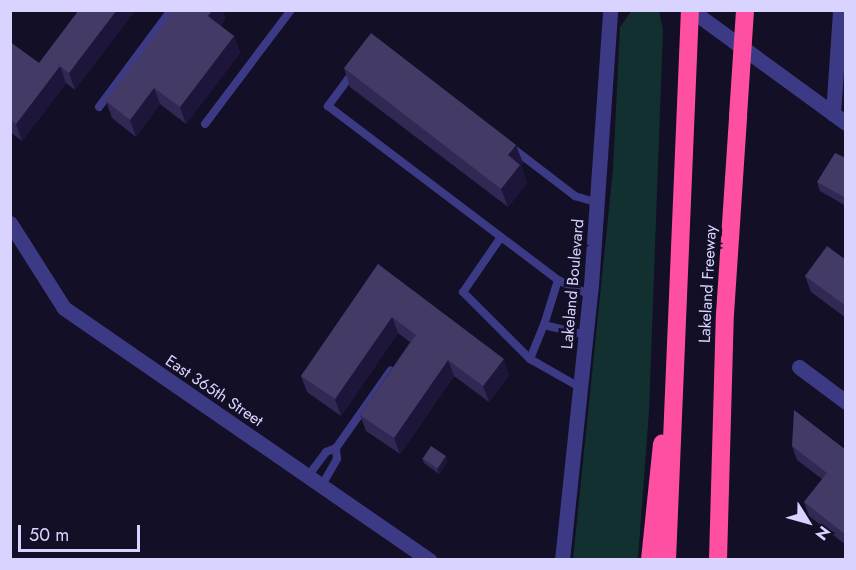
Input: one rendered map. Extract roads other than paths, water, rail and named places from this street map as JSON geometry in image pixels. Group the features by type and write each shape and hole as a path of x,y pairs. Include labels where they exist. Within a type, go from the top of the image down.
{"highway":[{"name":"Lakeland Freeway","path":"667,560 686,79 691,10"},
{"name":"Lakeland Freeway","path":"718,560 722,485 725,314 745,10"},
{"path":"650,560 654,488 675,368"},
{"path":"722,485 730,560"}],"street":[{"name":"Lakeland Boulevard","path":"562,560 591,295 610,10"},
{"path":"691,10 846,123"},
{"path":"833,114 840,10"},
{"name":"East 365th Street","path":"10,223 64,308 429,560"},
{"path":"799,367 846,402"}],"lane":[{"path":"99,107 171,10"},
{"path":"205,124 291,10"},
{"path":"361,60 328,106 558,280 591,295"},
{"path":"499,137 575,196 598,204"},
{"path":"501,237 463,292 530,359 581,388"},
{"path":"530,359 544,325 558,280"},
{"path":"544,325 586,335"},
{"path":"308,476 326,452 336,448 397,362"},
{"path":"322,485 337,459 336,448"}]}
